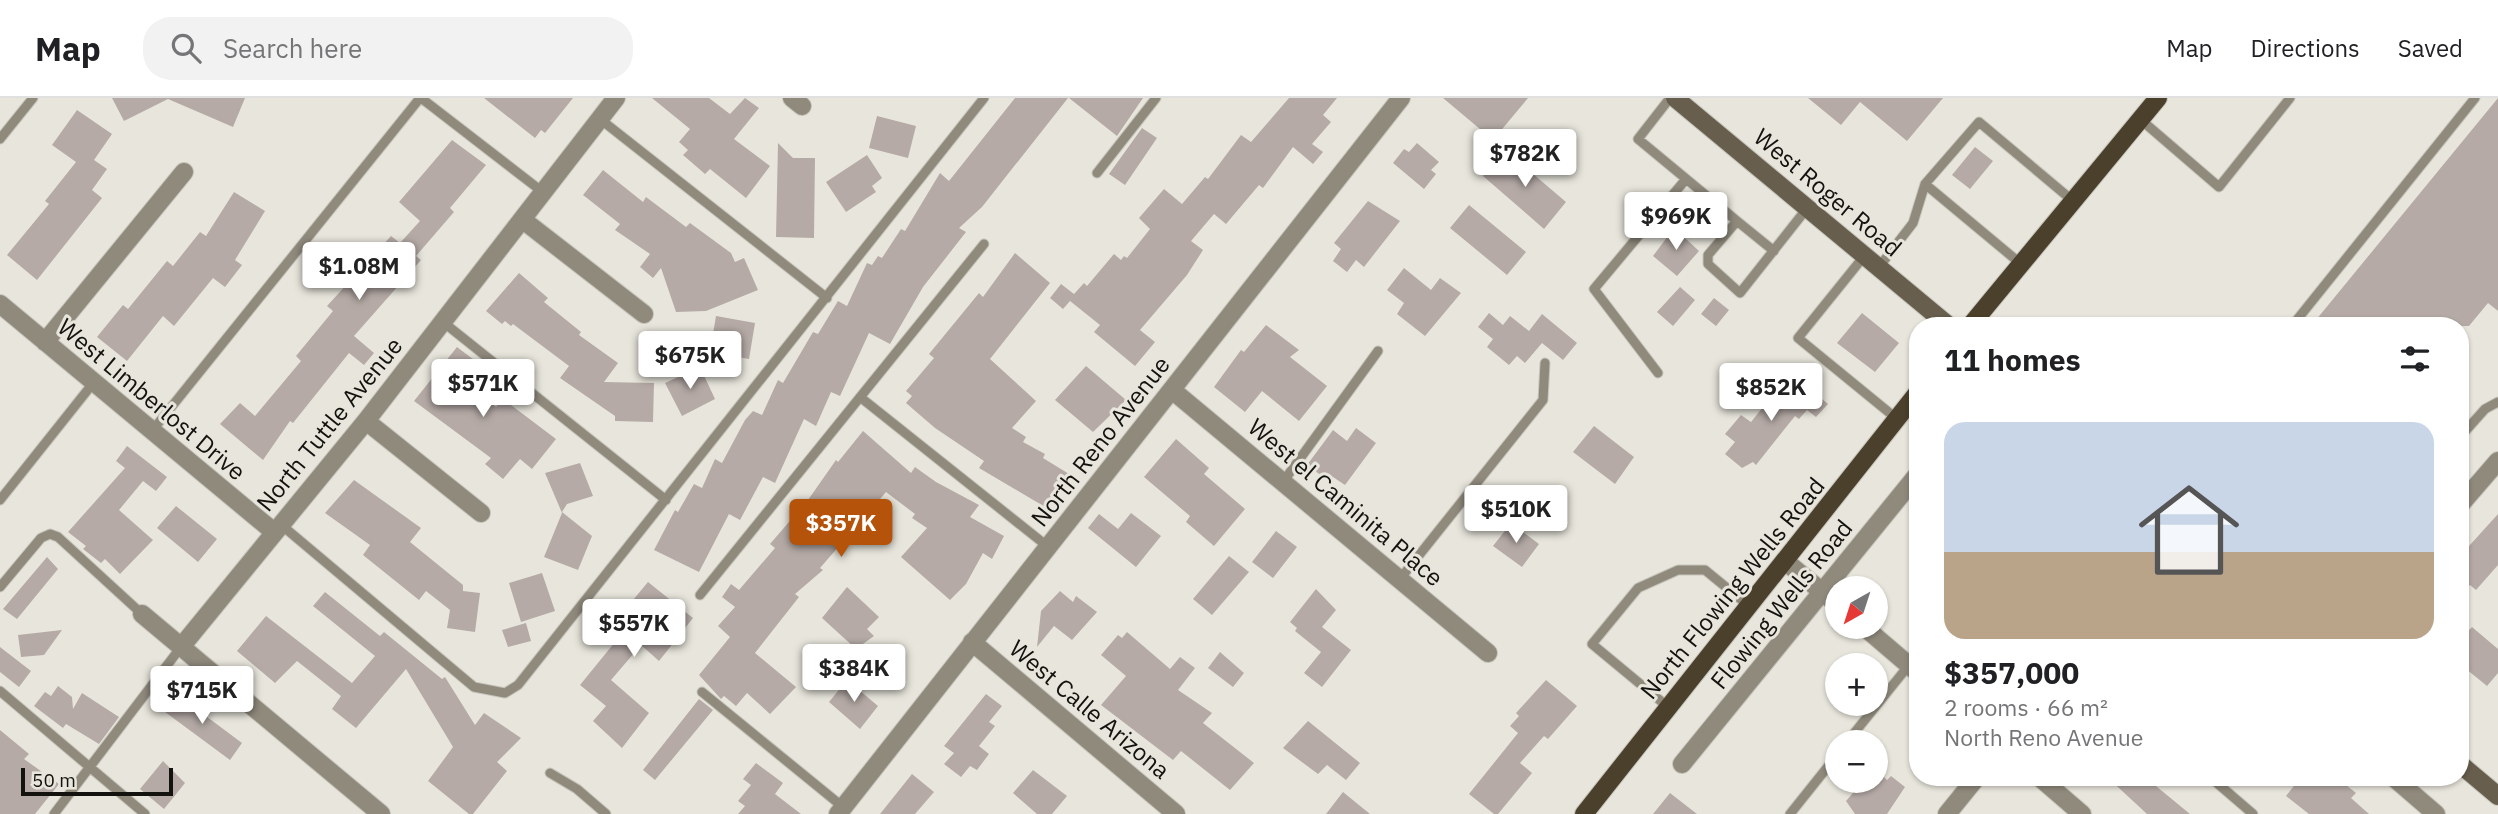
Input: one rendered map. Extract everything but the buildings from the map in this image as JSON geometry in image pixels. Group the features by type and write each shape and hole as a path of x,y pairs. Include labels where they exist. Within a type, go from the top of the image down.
{"main road":[{"path":"1977,317 2158,98"},
{"name":"North Flowing Wells Road","path":"1584,814 1909,404"}],"street":[{"name":"North Tuttle Avenue","path":"181,647 276,527 366,421 616,98"},
{"name":"North Reno Avenue","path":"840,811 1401,98"},
{"name":"West Roger Road","path":"1675,98 1938,317"},
{"path":"45,342 184,172"},
{"path":"523,220 644,314"},
{"name":"West Limberlost Drive","path":"0,304 152,431 276,527"},
{"name":"West el Caminita Place","path":"1172,390 1488,653"},
{"path":"366,421 481,513"},
{"path":"2469,495 2498,461"},
{"name":"Flowing Wells Road","path":"1682,764 1823,593 1909,499"},
{"path":"1785,561 1823,593"},
{"path":"142,614 381,814"},
{"path":"1878,639 1909,665"},
{"name":"West Calle Arizona","path":"972,642 1176,814"},
{"path":"2469,772 2498,796"},
{"path":"1947,814 1970,786"},
{"path":"2049,786 2082,814"},
{"path":"2403,786 2436,814"}],"lane":[{"path":"0,139 33,98"},
{"path":"152,431 420,98 544,193"},
{"path":"276,527 474,687 505,693 518,685 984,98"},
{"path":"1097,173 1156,98"},
{"path":"1670,98 1638,139 1774,251"},
{"path":"2140,119 2219,187 2290,98"},
{"path":"2299,317 2475,98"},
{"path":"600,119 827,298"},
{"path":"1879,267 1913,223 1925,184 1979,122 2073,201"},
{"path":"1658,373 1594,289 1686,179"},
{"path":"1925,184 2021,264"},
{"path":"1737,221 1708,255 1708,264 1740,293 1808,207"},
{"path":"700,596 984,244"},
{"path":"1865,255 1798,338 1897,419"},
{"path":"443,322 666,500"},
{"path":"1283,482 1378,351"},
{"path":"1400,579 1543,400 1545,363"},
{"path":"0,500 94,382"},
{"path":"860,397 1047,546"},
{"path":"2469,427 2485,410 2498,402"},
{"path":"0,587 41,538 50,534 58,537 142,614"},
{"path":"1668,706 1592,644 1638,588 1678,570 1705,570 1749,606"},
{"path":"54,814 181,647"},
{"path":"1859,730 1909,678"},
{"path":"0,691 145,814"},
{"path":"702,692 840,811"},
{"path":"1790,814 1825,770"},
{"path":"550,773 577,789 606,814"},
{"path":"2220,786 2253,814"}]}
